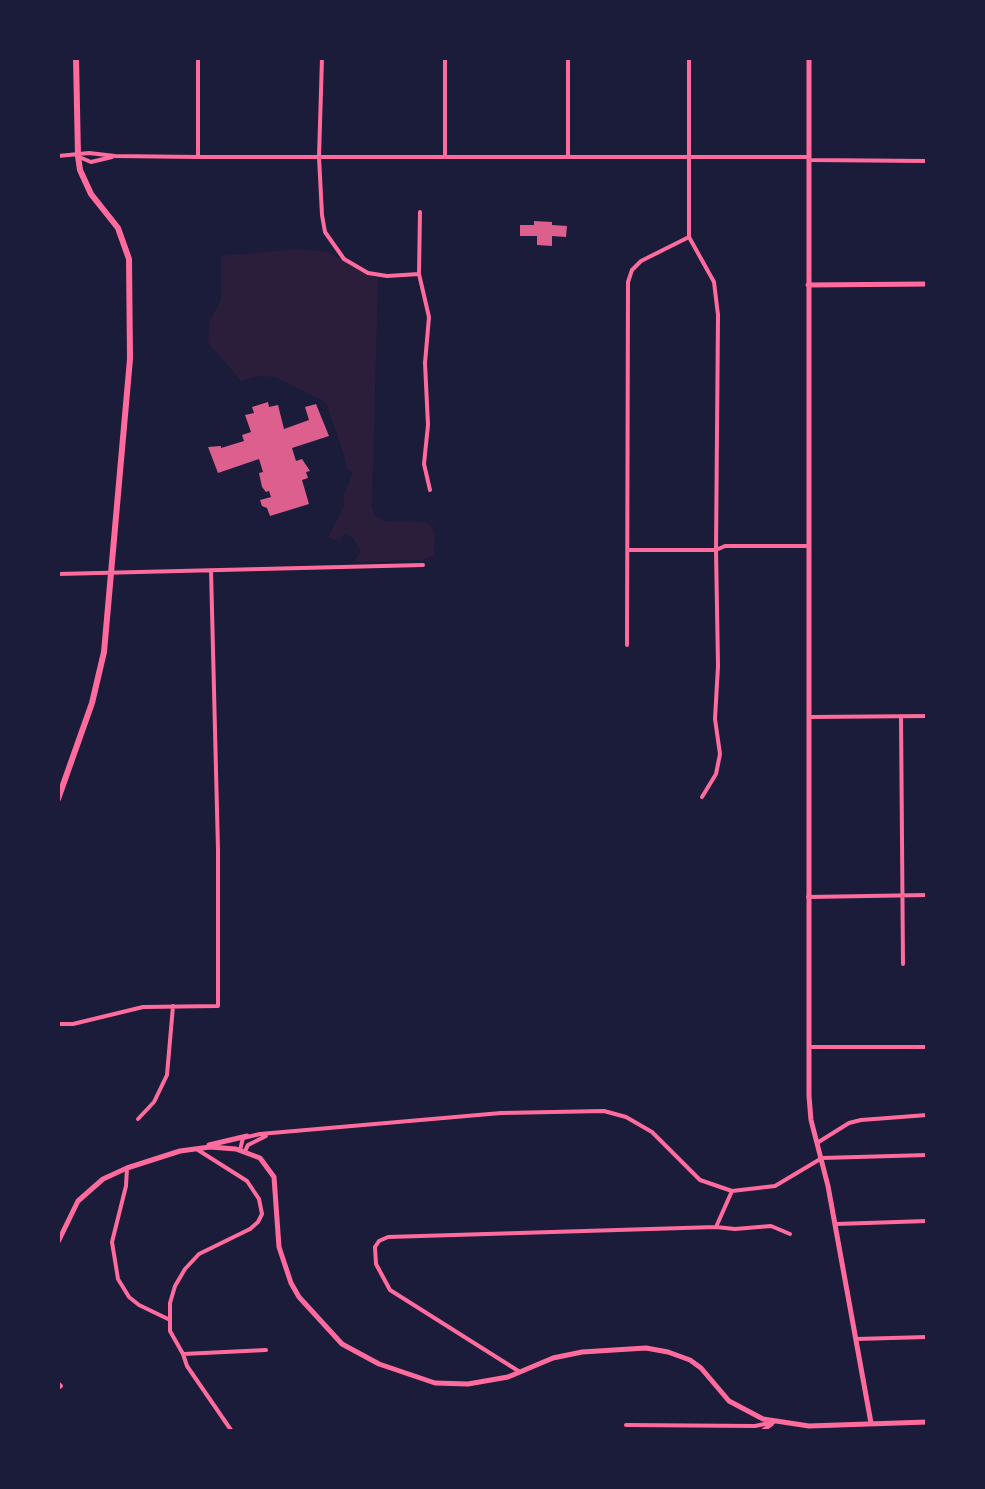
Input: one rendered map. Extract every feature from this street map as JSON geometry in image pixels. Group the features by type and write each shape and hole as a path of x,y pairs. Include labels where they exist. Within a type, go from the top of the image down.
{"main road":[{"path":"58,799 100,676 107,633 128,397 130,269 123,238 87,187 78,156 76,58"}],"street":[{"path":"198,58 198,157"},
{"path":"322,58 319,157 325,232 336,251 353,265 374,274 419,274"},
{"path":"445,58 445,156"},
{"path":"568,58 568,156"},
{"path":"689,58 689,237 710,272 718,299 718,666 715,719 720,754 716,774 702,797"},
{"path":"809,58 807,717 811,1120 836,1224 871,1423"},
{"path":"58,156 78,156 91,162 115,156 568,156 927,161"},
{"path":"420,212 419,274 429,317 425,363 428,425 424,464 430,490"},
{"path":"627,645 628,282 632,270 641,261 689,237"},
{"path":"808,285 927,284"},
{"path":"629,550 808,546"},
{"path":"58,574 423,565"},
{"path":"58,1024 73,1024 143,1007 218,1006 218,850 211,570"},
{"path":"901,716 903,964"},
{"path":"807,717 927,716"},
{"path":"808,897 927,895"},
{"path":"138,1119 154,1102 167,1075 173,1006"},
{"path":"808,1047 927,1047"},
{"path":"58,1242 71,1213 86,1192 103,1179 127,1168 247,1136 501,1113 604,1111 626,1117 652,1132 700,1180 732,1191 775,1186 822,1158 927,1155"},
{"path":"817,1143 849,1123 927,1115"},
{"path":"243,1150 268,1135"},
{"path":"243,1150 242,1139 247,1136"},
{"path":"196,1148 243,1150 265,1163 274,1177 277,1236 291,1283 311,1312 342,1344 379,1364 435,1383 468,1384 492,1381 553,1358 582,1352 628,1348 661,1350 690,1360 701,1368 729,1401 774,1422 808,1428 927,1422"},
{"path":"196,1148 247,1181 259,1199 262,1214 250,1229 206,1249 185,1269 175,1286 168,1319 172,1338 187,1366 231,1430"},
{"path":"127,1168 126,1186 112,1242 118,1279 129,1297 168,1319"},
{"path":"716,1227 732,1191"},
{"path":"836,1224 927,1221"},
{"path":"520,1372 390,1290 376,1264 375,1247 379,1241 388,1237 771,1226 790,1234"},
{"path":"58,1298 58,1308"},
{"path":"856,1339 927,1337"},
{"path":"183,1354 266,1350"},
{"path":"626,1425 755,1426 774,1422"},
{"path":"762,1431 774,1422"}],"shaded area":[{"path":"298,249 328,252 378,279 372,508 376,517 384,521 425,522 430,525 435,534 434,555 422,560 354,562 361,551 353,538 344,534 339,541 328,537 344,507 344,494 353,473 345,467 346,461 327,405 275,377 260,376 241,381 208,343 209,322 221,300 221,256"}],"building":[{"path":"534,221 567,226 566,237 552,236 552,246 537,245 537,236 520,236 520,225 534,225"},
{"path":"268,402 269,407 278,405 284,429 309,420 305,407 316,404 329,436 292,448 296,461 302,459 310,471 306,472 308,478 302,480 309,504 270,516 260,500 271,497 269,491 262,487 259,473 263,472 259,459 218,473 208,447 221,448 244,441 242,435 251,432 245,415 254,413 252,407"}]}
